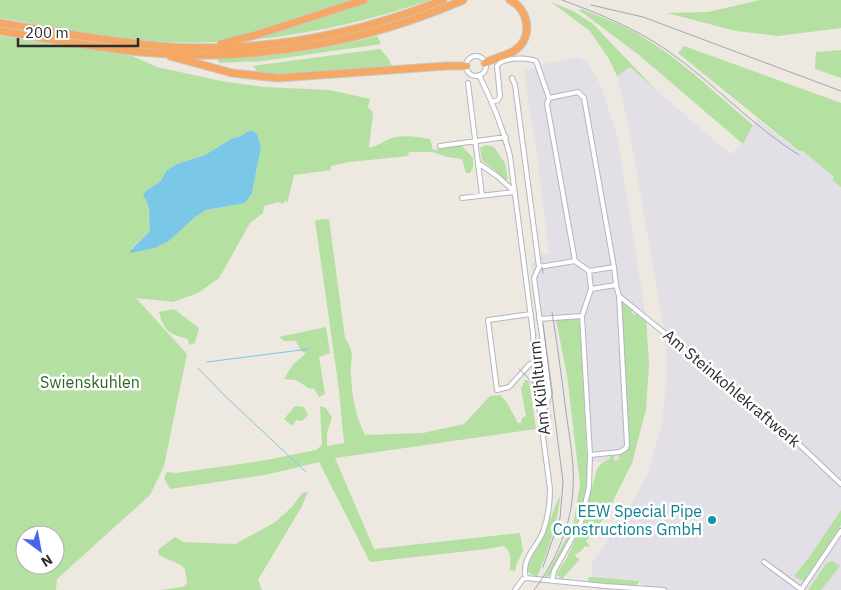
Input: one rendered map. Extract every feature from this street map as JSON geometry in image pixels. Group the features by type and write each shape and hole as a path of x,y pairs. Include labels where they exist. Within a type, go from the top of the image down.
{"highway":[{"path":"208,48 259,34 364,0"},
{"path":"0,23 118,42 208,48 276,43 332,34 389,19 443,0"},
{"path":"0,31 118,50 163,54 238,54 321,44 387,28 463,0"},
{"path":"485,63 512,52 524,41 526,18 518,5 510,0"},
{"path":"163,54 232,73 278,78 466,66"}],"street":[{"path":"473,56 479,57 485,63 485,69 479,75 470,74 466,66 468,60 473,56"},
{"path":"492,102 498,100 500,96 497,66 504,60 529,59 536,61 549,98 547,104 575,261"},
{"name":"Am Kühlturm","path":"479,75 506,137 510,156 531,314 534,361 550,499 548,516 543,532 525,562 526,578"},
{"path":"512,78 515,85 539,267 534,278 550,393 545,408 540,409"},
{"path":"468,83 482,196"},
{"path":"549,98 578,92 584,98 619,296 627,445 620,452 590,455"},
{"path":"440,146 506,137"},
{"path":"478,163 515,192"},
{"path":"462,198 515,192"},
{"path":"539,267 575,261 589,270 614,267"},
{"path":"552,581 554,571 573,538 583,514 589,487 590,455 582,316 590,289 589,270"},
{"path":"590,289 616,285"},
{"name":"Am Steinkohlekraftwerk","path":"619,296 785,431 841,484"},
{"path":"531,314 488,320 497,390 510,387 528,365 534,361"},
{"path":"539,319 582,316"},
{"path":"764,562 802,590 841,531"},
{"path":"516,590 523,579 526,578 664,590"}],"shaded area":[{"path":"579,57 589,65 602,88 618,139 646,318 649,364 646,409 632,463 602,463 588,460 580,321 578,319 537,322 531,263 536,261 536,255 549,253 524,71 543,64"},
{"path":"630,67 730,154 743,144 757,119 798,151 803,151 835,178 833,181 841,187 841,590 650,590 639,581 593,577 591,565 623,518 648,474 662,424 667,372 664,331 630,134 617,76"}],"green space":[{"path":"0,0 431,0 359,21 287,35 251,40 177,42 104,36 0,18"},
{"path":"760,0 841,0 841,28 778,36 736,31 667,13 708,12"},
{"path":"551,2 573,11 592,23 656,90 630,67 617,76 609,59 590,31"},
{"path":"581,9 634,32 656,45 699,78 753,125 743,144 639,55 579,10"},
{"name":"Swienskuhlen","path":"0,36 132,56 157,67 221,81 264,87 330,90 370,99 368,107 373,113 369,148 393,138 404,136 430,139 433,150 461,145 473,158 473,168 470,173 466,173 462,159 432,152 409,152 408,156 349,162 331,166 331,170 294,175 287,204 286,200 283,204 278,202 264,206 263,213 250,223 219,278 198,293 173,302 136,298 187,354 164,466 150,495 65,572 65,525 15,525 15,575 61,575 57,579 56,590 0,590","holes":["251,131 261,147 252,193 245,203 206,210 194,218 169,241 130,250 150,231 147,190 160,182 167,170 177,164 205,155 231,139"]},
{"path":"377,36 381,44 263,61 219,63 218,59 298,52"},
{"path":"684,46 841,103 841,187 832,180 834,177 803,151 799,151 678,53"},
{"path":"380,49 389,59 392,67 260,74 253,66"},
{"path":"841,50 841,78 815,69 816,52"},
{"path":"486,145 494,147 505,163 508,180 482,160 480,148"},
{"path":"329,219 345,338 352,353 353,399 365,435 423,433 464,424 490,396 500,395 506,401 518,423 521,423 522,418 526,416 521,389 525,380 529,381 536,429 335,458 374,549 520,533 523,551 515,571 510,570 510,553 503,546 370,562 319,462 265,475 170,489 164,478 167,472 176,473 261,461 316,450 322,445 320,406 326,408 332,418 327,433 327,446 344,443 339,390 315,220"},
{"path":"622,300 634,310 631,312 634,315 637,313 634,311 646,318 649,364 646,409 632,463 605,517 586,541 590,547 585,546 580,552 575,554 580,559 562,579 557,573 566,559 582,525 597,469 602,463 610,459 610,456 614,456 614,461 619,460 619,454 627,451 629,446"},
{"path":"174,309 199,328 195,343 189,345 188,339 172,334 163,324 159,312"},
{"path":"578,319 580,321 588,479 584,508 578,526 551,575 544,578 573,526 580,485 567,375 556,320"},
{"path":"326,327 330,353 319,357 325,394 319,397 314,388 310,389 296,380 284,379 292,366 306,353 301,351 296,341 284,341 279,337"},
{"path":"295,406 304,407 308,415 302,421 296,420 291,425 284,419"},
{"path":"308,492 302,506 258,580 262,590 160,590 183,587 187,583 185,569 181,565 159,555 158,550 175,537 183,542 235,544 274,523 292,507 302,493"},
{"path":"559,497 559,508 554,528 537,577 528,571 528,563 542,540"},
{"path":"841,510 841,525 805,580 803,581 794,576 810,556"},
{"path":"832,561 840,566 821,590 808,590 826,564"},
{"path":"589,577 639,581 634,586 588,583"}],"water":[{"path":"251,130 257,134 261,147 252,193 245,203 206,210 194,218 169,241 155,248 130,253 150,231 149,208 143,195 147,190 160,182 167,170 177,164 205,155 231,139"}],"waterway":[{"path":"207,362 309,349"},
{"path":"198,368 306,472"}],"railway":[{"path":"562,0 617,22 656,43 685,63 765,131 799,155"},
{"path":"591,5 643,17 841,91"},
{"path":"542,267 543,273"},
{"path":"534,590 549,567 561,542 570,515 573,488 571,446 552,312"},
{"path":"543,324 563,482 560,518 543,567"},
{"path":"519,369 538,391 546,404 551,418"}],"place":[{"name":"EEW Special Pipe Constructions GmbH","path":"712,520"}]}
